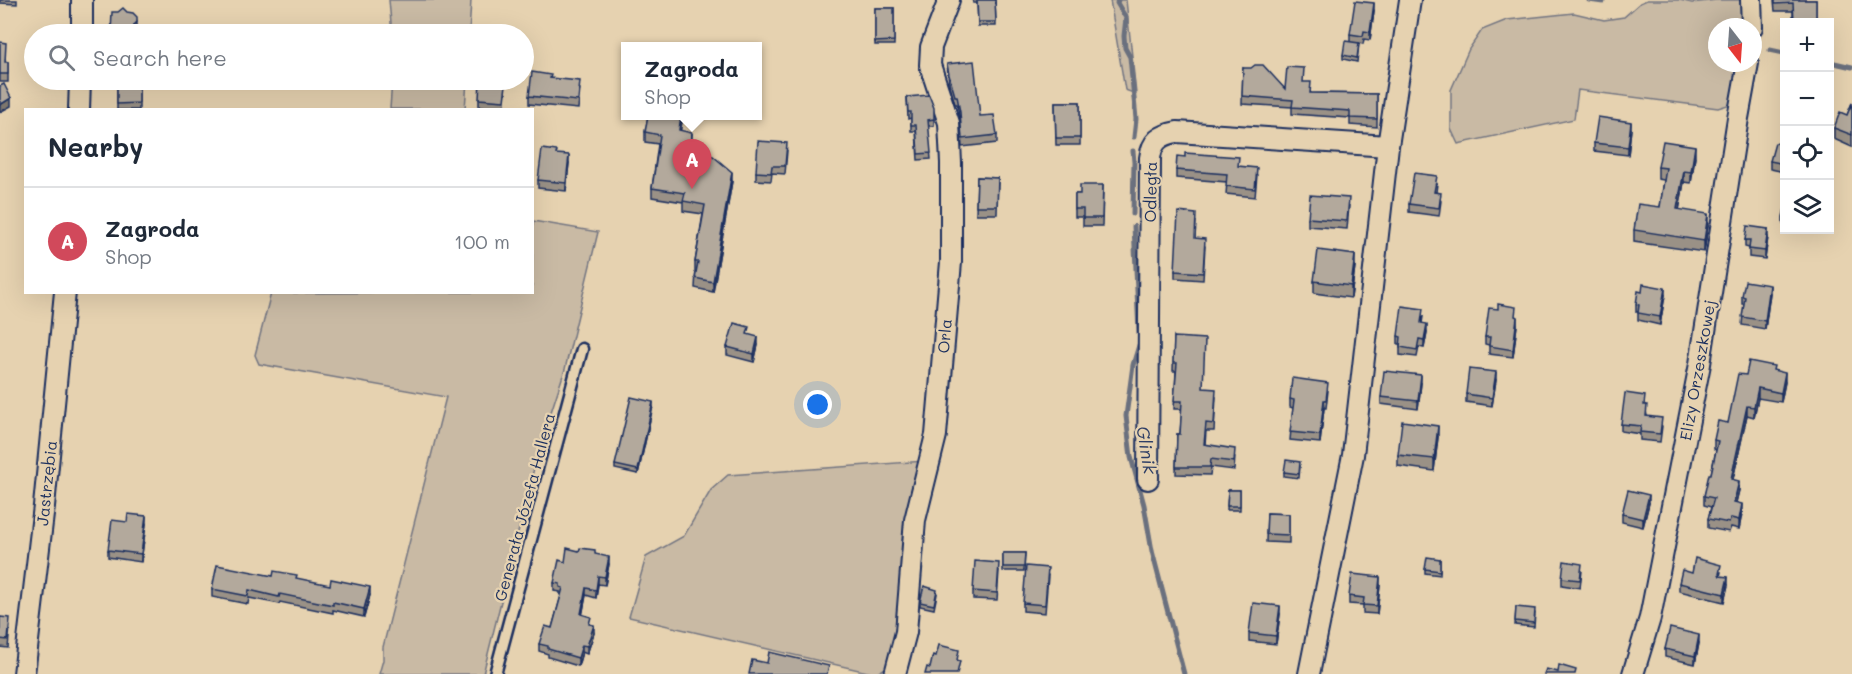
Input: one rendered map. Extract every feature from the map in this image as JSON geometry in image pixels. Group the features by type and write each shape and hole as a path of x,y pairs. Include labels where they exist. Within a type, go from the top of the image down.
{"street":[{"path":"82,0 82,24"},
{"name":"Orla","path":"895,674 906,632 915,520 936,435 951,262 949,123 933,74 930,54 949,0"},
{"path":"1309,674 1353,455 1388,146 1410,0"},
{"path":"1751,0 1752,18"},
{"name":"Elizy Orzeszkowej","path":"1633,674 1650,618 1700,364 1746,72"},
{"path":"79,108 80,90"},
{"name":"Odległa","path":"1148,479 1151,148 1163,135 1177,132 1388,146"},
{"name":"Jastrzębia","path":"24,674 65,294"}],"lane":[{"name":"Generała Józefa Hallera","path":"495,674 582,349"}],"shaded area":[{"path":"389,0 471,0 470,24 391,24"},
{"path":"1110,0 1126,0 1136,94 1125,90"},
{"path":"1647,0 1680,0 1692,3 1741,0 1741,18 1708,18 1708,72 1738,72 1731,104 1718,108 1578,90 1574,119 1458,144 1451,129 1451,90 1469,49 1482,30 1507,20 1574,13 1604,20 1624,17"},
{"path":"391,90 466,90 465,108 390,108"},
{"path":"534,221 598,232 565,369 538,452 483,674 379,674 383,660 383,647 446,397 259,364 255,355 271,294 534,294"},
{"path":"925,461 893,663 876,674 629,617 646,557 684,536 711,490 728,475"}],"building":[{"path":"977,0 995,0 996,22 978,22"},
{"path":"1775,0 1816,0 1816,18 1794,18 1793,3 1775,4"},
{"path":"1355,1 1374,3 1370,32 1364,31 1363,36 1350,34"},
{"path":"123,8 133,13 137,17 137,22 135,24 111,24 112,12 118,12"},
{"path":"875,8 894,8 894,41 875,42"},
{"path":"1345,41 1359,43 1357,58 1343,55"},
{"path":"0,42 6,43 5,62 8,62 8,74 0,74"},
{"path":"974,61 980,116 994,115 997,135 962,139 957,96 955,96 947,64"},
{"path":"1255,65 1263,65 1285,89 1287,67 1304,68 1303,82 1311,82 1310,93 1377,94 1377,119 1350,118 1350,111 1292,107 1293,100 1242,96 1243,68 1251,68"},
{"path":"534,72 551,75 550,78 580,81 578,101 529,96 530,90 534,90"},
{"path":"4,84 11,98 0,105 0,86"},
{"path":"117,90 139,90 139,103 117,104"},
{"path":"479,90 505,90 504,101 479,99"},
{"path":"929,95 934,108 934,119 928,120 931,153 918,154 916,125 911,125 911,112 908,112 907,97"},
{"path":"1055,102 1080,102 1080,138 1056,138"},
{"path":"1852,103 1852,135 1834,128 1840,112 1847,115"},
{"path":"1598,117 1631,122 1628,147 1594,143"},
{"path":"647,120 680,120 679,130 692,133 689,153 713,156 732,172 713,282 695,278 698,262 695,262 705,205 683,201 685,193 652,188 660,135 645,132"},
{"path":"758,141 787,143 785,166 772,166 771,173 756,172"},
{"path":"1663,141 1695,146 1691,172 1684,171 1677,209 1708,214 1704,241 1634,230 1638,204 1660,207 1666,168 1658,167"},
{"path":"1775,143 1780,144 1780,163 1770,161"},
{"path":"542,149 557,151 556,154 569,155 566,183 538,180"},
{"path":"1185,153 1239,157 1238,166 1257,168 1255,189 1226,186 1227,174 1176,170 1177,156 1185,157"},
{"path":"1414,173 1437,176 1434,192 1441,193 1439,208 1409,204"},
{"path":"977,177 998,178 997,206 976,206"},
{"path":"1080,185 1103,185 1102,218 1083,218 1083,209 1075,209 1075,194 1080,194"},
{"path":"1310,195 1349,198 1347,221 1308,218"},
{"path":"1178,212 1196,214 1195,238 1205,239 1203,273 1175,271"},
{"path":"1747,226 1768,229 1765,251 1749,249 1750,240 1745,240"},
{"path":"1318,250 1355,255 1351,286 1314,281"},
{"path":"1745,281 1770,285 1765,321 1742,317"},
{"path":"1643,284 1665,288 1660,317 1638,313 1639,305 1636,304 1638,291 1642,292"},
{"path":"1498,304 1516,307 1513,350 1489,346 1490,337 1485,337 1489,308 1498,309"},
{"path":"1402,306 1423,309 1421,323 1427,324 1424,340 1419,339 1417,350 1400,347 1401,337 1398,336"},
{"path":"734,323 749,327 747,334 758,337 754,354 727,347"},
{"path":"1174,337 1205,339 1203,388 1216,389 1214,424 1206,423 1204,444 1235,449 1234,462 1211,459 1210,467 1176,467 1177,434 1180,434 1182,401 1174,401 1177,363 1173,363"},
{"path":"1749,361 1774,366 1773,370 1785,373 1781,393 1758,388 1754,407 1747,406 1731,479 1739,481 1734,502 1742,504 1739,520 1731,518 1729,523 1708,519 1714,498 1704,496 1718,441 1714,440 1718,421 1728,423 1738,374 1746,375"},
{"path":"1469,369 1496,372 1492,398 1466,394"},
{"path":"1384,371 1421,375 1418,401 1381,397"},
{"path":"1292,378 1328,383 1320,435 1290,432 1294,400 1290,399"},
{"path":"1625,393 1645,396 1646,416 1662,418 1660,434 1640,432 1641,426 1621,424"},
{"path":"631,397 653,402 638,470 615,465"},
{"path":"1402,421 1438,426 1434,459 1398,455"},
{"path":"1286,460 1300,462 1299,474 1284,472"},
{"path":"1228,490 1240,490 1240,506 1227,506"},
{"path":"1628,490 1649,495 1643,519 1622,514"},
{"path":"1267,513 1289,514 1289,535 1266,534"},
{"path":"128,514 146,516 141,554 108,550 112,520 127,522"},
{"path":"567,548 579,551 580,548 595,550 595,554 609,557 605,577 598,576 596,590 586,588 581,614 591,617 589,624 594,625 587,646 582,645 578,658 539,644 545,626 552,628 563,588 560,584 554,583 559,560 565,562"},
{"path":"1003,553 1025,553 1024,567 1003,567"},
{"path":"1427,557 1440,559 1440,571 1425,569"},
{"path":"1695,558 1721,565 1720,576 1728,577 1724,594 1679,583 1682,570 1692,573"},
{"path":"975,561 999,563 997,593 973,591"},
{"path":"1564,561 1582,564 1580,580 1562,578"},
{"path":"217,565 273,576 274,571 297,575 296,578 330,585 331,579 370,587 364,609 280,594 279,597 249,590 248,596 212,589"},
{"path":"1026,566 1048,568 1045,605 1023,603"},
{"path":"1352,574 1380,577 1377,606 1363,605 1364,598 1349,596"},
{"path":"924,586 937,590 934,605 920,602"},
{"path":"1253,603 1280,606 1276,636 1249,633"},
{"path":"1516,607 1535,609 1534,623 1515,621"},
{"path":"0,617 10,618 8,640 0,639"},
{"path":"1670,628 1699,635 1695,656 1665,649"},
{"path":"939,645 959,650 957,660 960,661 957,674 925,674 927,667 930,668 933,655 936,656"},
{"path":"769,652 829,666 827,674 749,674 752,660 767,663"},
{"path":"1559,665 1576,670 1575,674 1544,674 1546,669 1558,672"}],"waterway":[{"name":"Glinik","path":"1118,0 1117,3 1126,18 1124,36 1125,48 1130,57 1136,119 1134,137"},
{"name":"Glinik","path":"1589,0 1603,2"},
{"name":"Glinik","path":"1770,50 1780,52"},
{"name":"Glinik","path":"1834,63 1852,67"},
{"name":"Glinik","path":"1133,151 1133,214"},
{"name":"Glinik","path":"1134,226 1139,333"},
{"name":"Glinik","path":"1140,342 1133,365 1126,416 1131,457 1144,505 1152,551 1184,674"}],"place":[{"name":"Zagroda","path":"692,189"}]}
